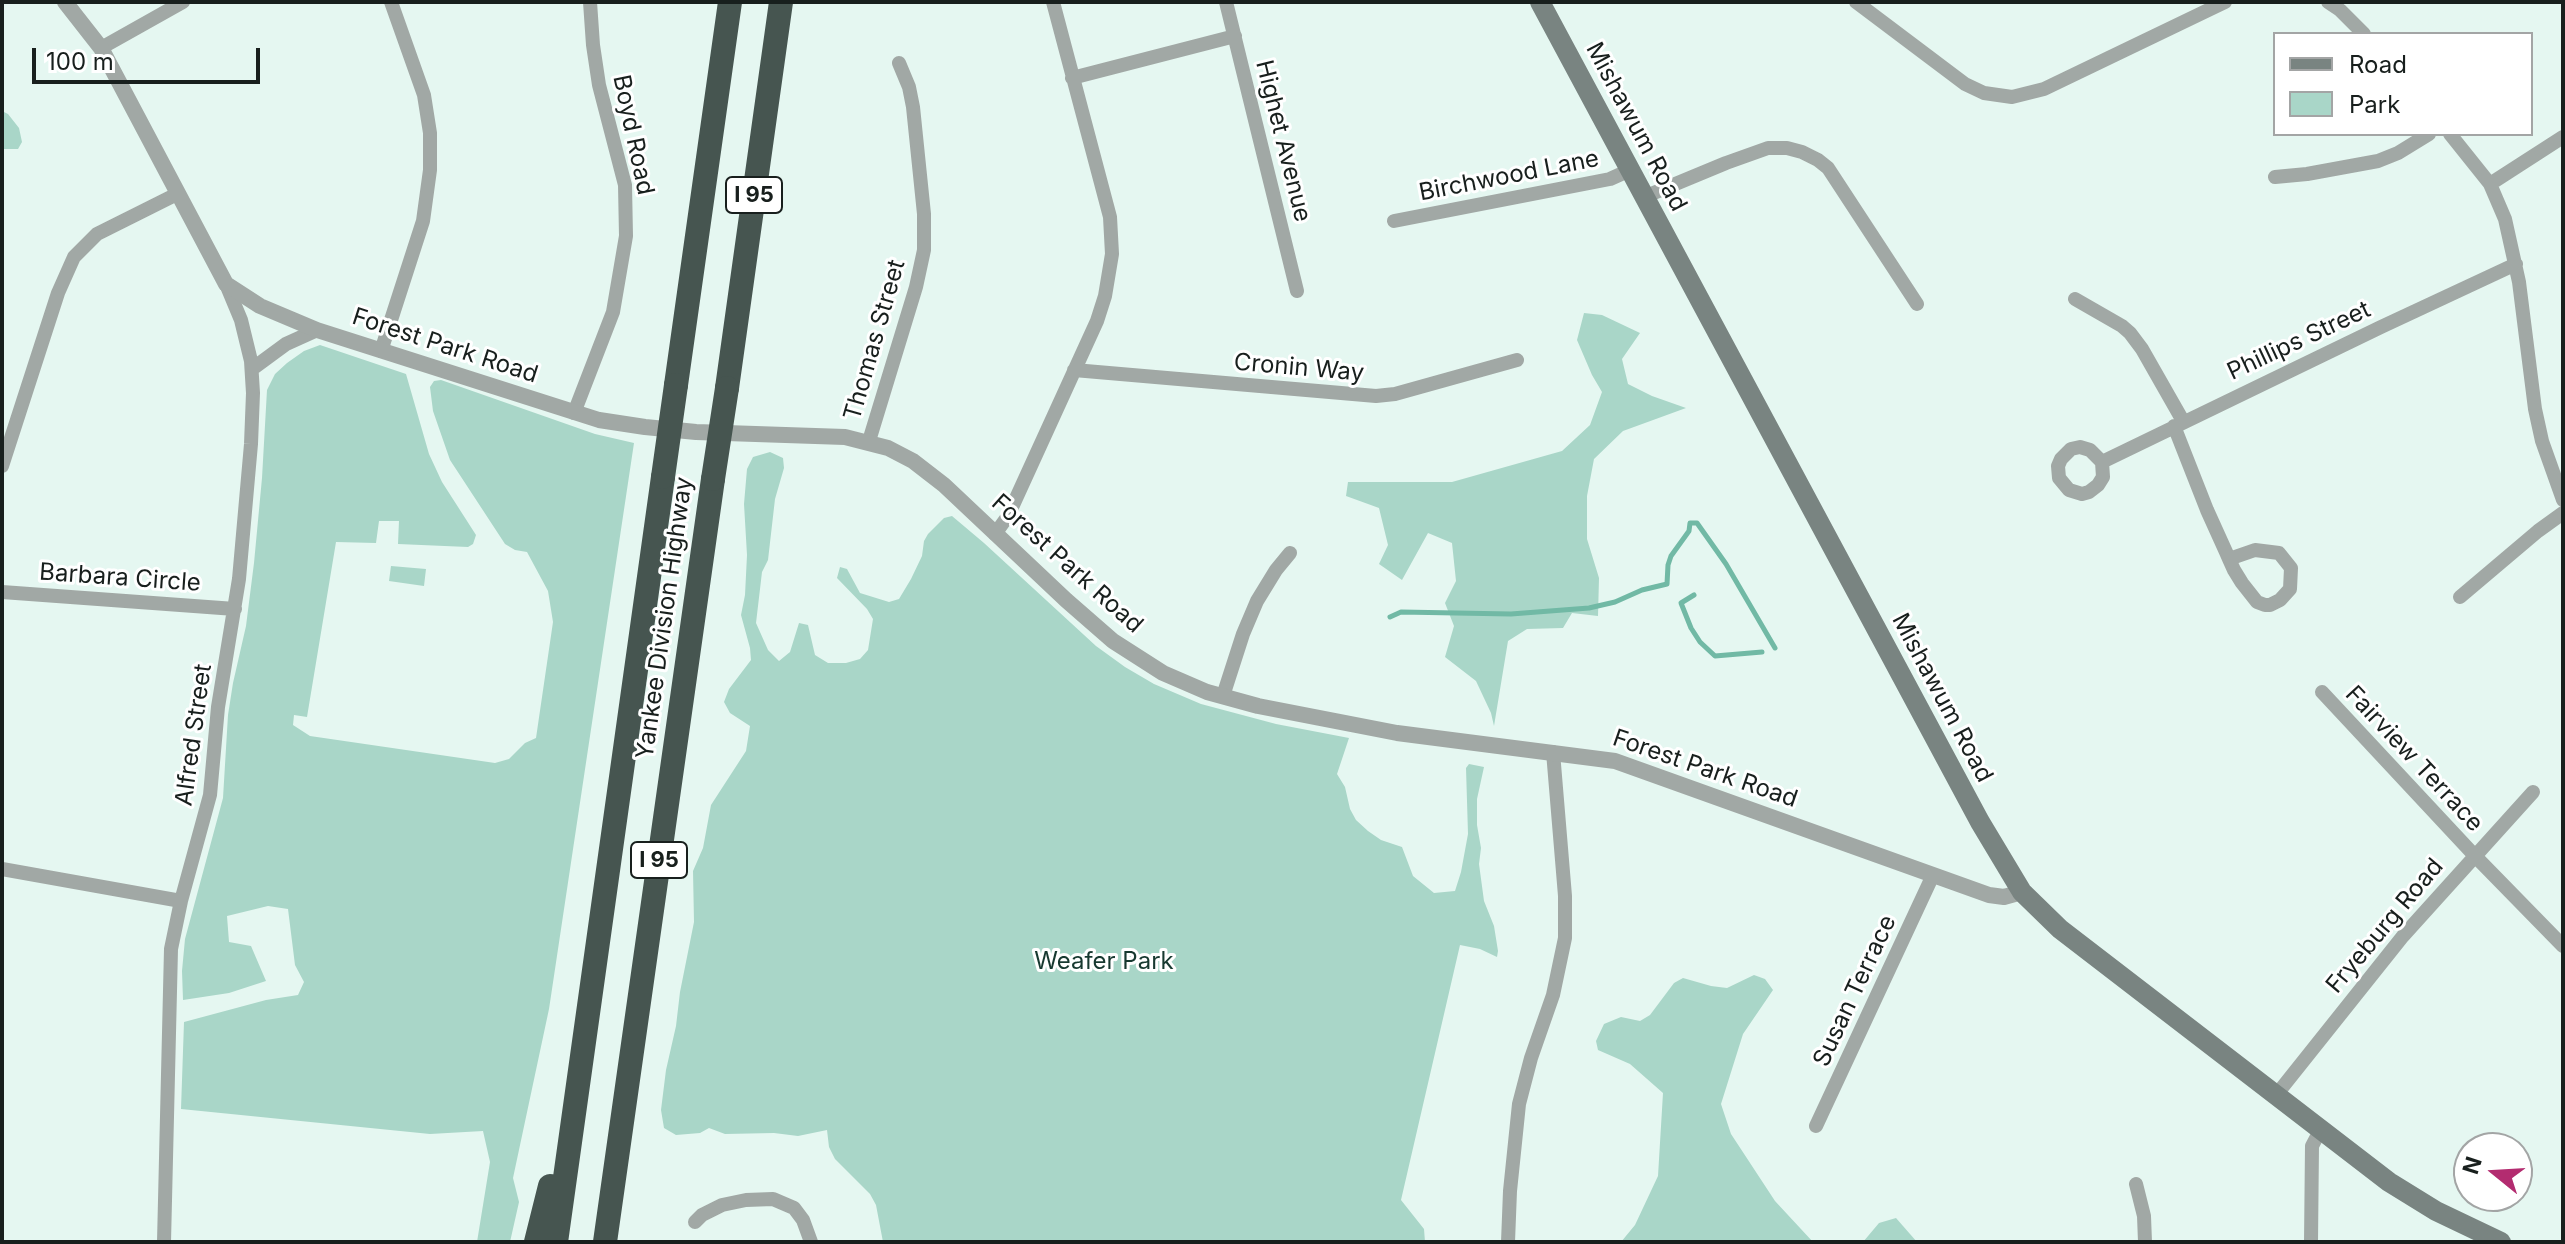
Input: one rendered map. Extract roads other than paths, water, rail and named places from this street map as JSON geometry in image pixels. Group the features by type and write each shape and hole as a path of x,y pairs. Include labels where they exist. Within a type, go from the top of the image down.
{"highway":[{"name":"Yankee Division Highway","path":"556,1242 730,2"},
{"name":"Yankee Division Highway","path":"605,1242 781,2"},
{"path":"619,1242 629,1077"},
{"path":"536,1242 577,1083"}],"main road":[{"name":"Mishawum Road","path":"1540,2 1980,822 2022,892 2060,929 2404,1192 2501,1242"}],"street":[{"name":"Forest Park Road","path":"65,2 101,48 226,284 260,306 317,330 574,413 645,427 696,432 813,434 869,441 903,455 930,473 1113,641 1163,673 1223,696 1397,733 1598,758 1631,765 1994,896 2004,897 2022,892"},
{"path":"101,48 183,2"},
{"path":"381,351 423,221 430,170 430,133 424,95 391,2"},
{"name":"Boyd Road","path":"574,413 613,312 622,268 626,222 623,175 597,70 590,2"},
{"path":"995,534 1008,516 1102,309 1110,272 1112,241 1107,202 1053,2"},
{"name":"Highet Avenue","path":"1226,2 1297,291"},
{"path":"1856,2 1965,84 1984,93 2006,97 2044,89 2196,8 2225,2"},
{"path":"2328,2 2362,32"},
{"path":"1072,78 1235,36"},
{"name":"Thomas Street","path":"869,441 916,287 924,250 924,214 913,107 899,63"},
{"path":"2275,177 2378,161 2426,136"},
{"path":"2452,136 2490,184 2505,219 2516,264 2535,409 2542,441 2563,500"},
{"path":"2490,184 2563,137"},
{"path":"1644,197 1768,148 1802,152 1822,162 1834,176 1917,304"},
{"name":"Birchwood Lane","path":"1394,221 1607,180 1630,170"},
{"path":"2,466 58,293 74,257 97,234 177,194"},
{"name":"Phillips Street","path":"2102,462 2516,264"},
{"name":"Alfred Street","path":"164,1242 170,963 181,901 210,795 218,707 235,609 253,413 252,369 241,320 226,284"},
{"path":"2075,299 2122,326 2153,367 2178,423 2229,559 2242,583 2261,604 2275,603 2290,589 2291,568 2279,553 2255,550 2229,559"},
{"name":"Forest Park Road","path":"252,369 295,338 317,330"},
{"name":"Cronin Way","path":"1074,370 1376,396 1395,394 1517,360"},
{"path":"2460,597 2563,513"},
{"path":"1223,696 1257,601 1290,553"},
{"name":"Barbara Circle","path":"2,592 235,609"},
{"name":"Fairview Terrace","path":"2322,692 2563,946"},
{"path":"1508,1242 1519,1104 1553,995 1565,938 1564,882 1553,752"},
{"name":"Fryeburg Road","path":"2277,1094 2376,968 2533,792"},
{"path":"2,869 181,901"},
{"name":"Susan Terrace","path":"1816,1126 1933,875"},
{"path":"2311,1242 2312,1146 2321,1129"},
{"path":"2136,1184 2144,1216 2145,1242"},
{"path":"695,1222 722,1205 773,1199 788,1204 798,1213 807,1227 811,1242"}],"waterway":[{"path":"1390,617 1401,612 1511,614 1589,608 1615,602 1642,590 1667,584 1671,556 1689,531 1690,523 1697,523 1726,564 1775,648"},
{"path":"1694,595 1681,603 1691,628 1715,656 1762,652"}],"park label":[{"name":"Weafer Park","path":"1104,962"}]}
